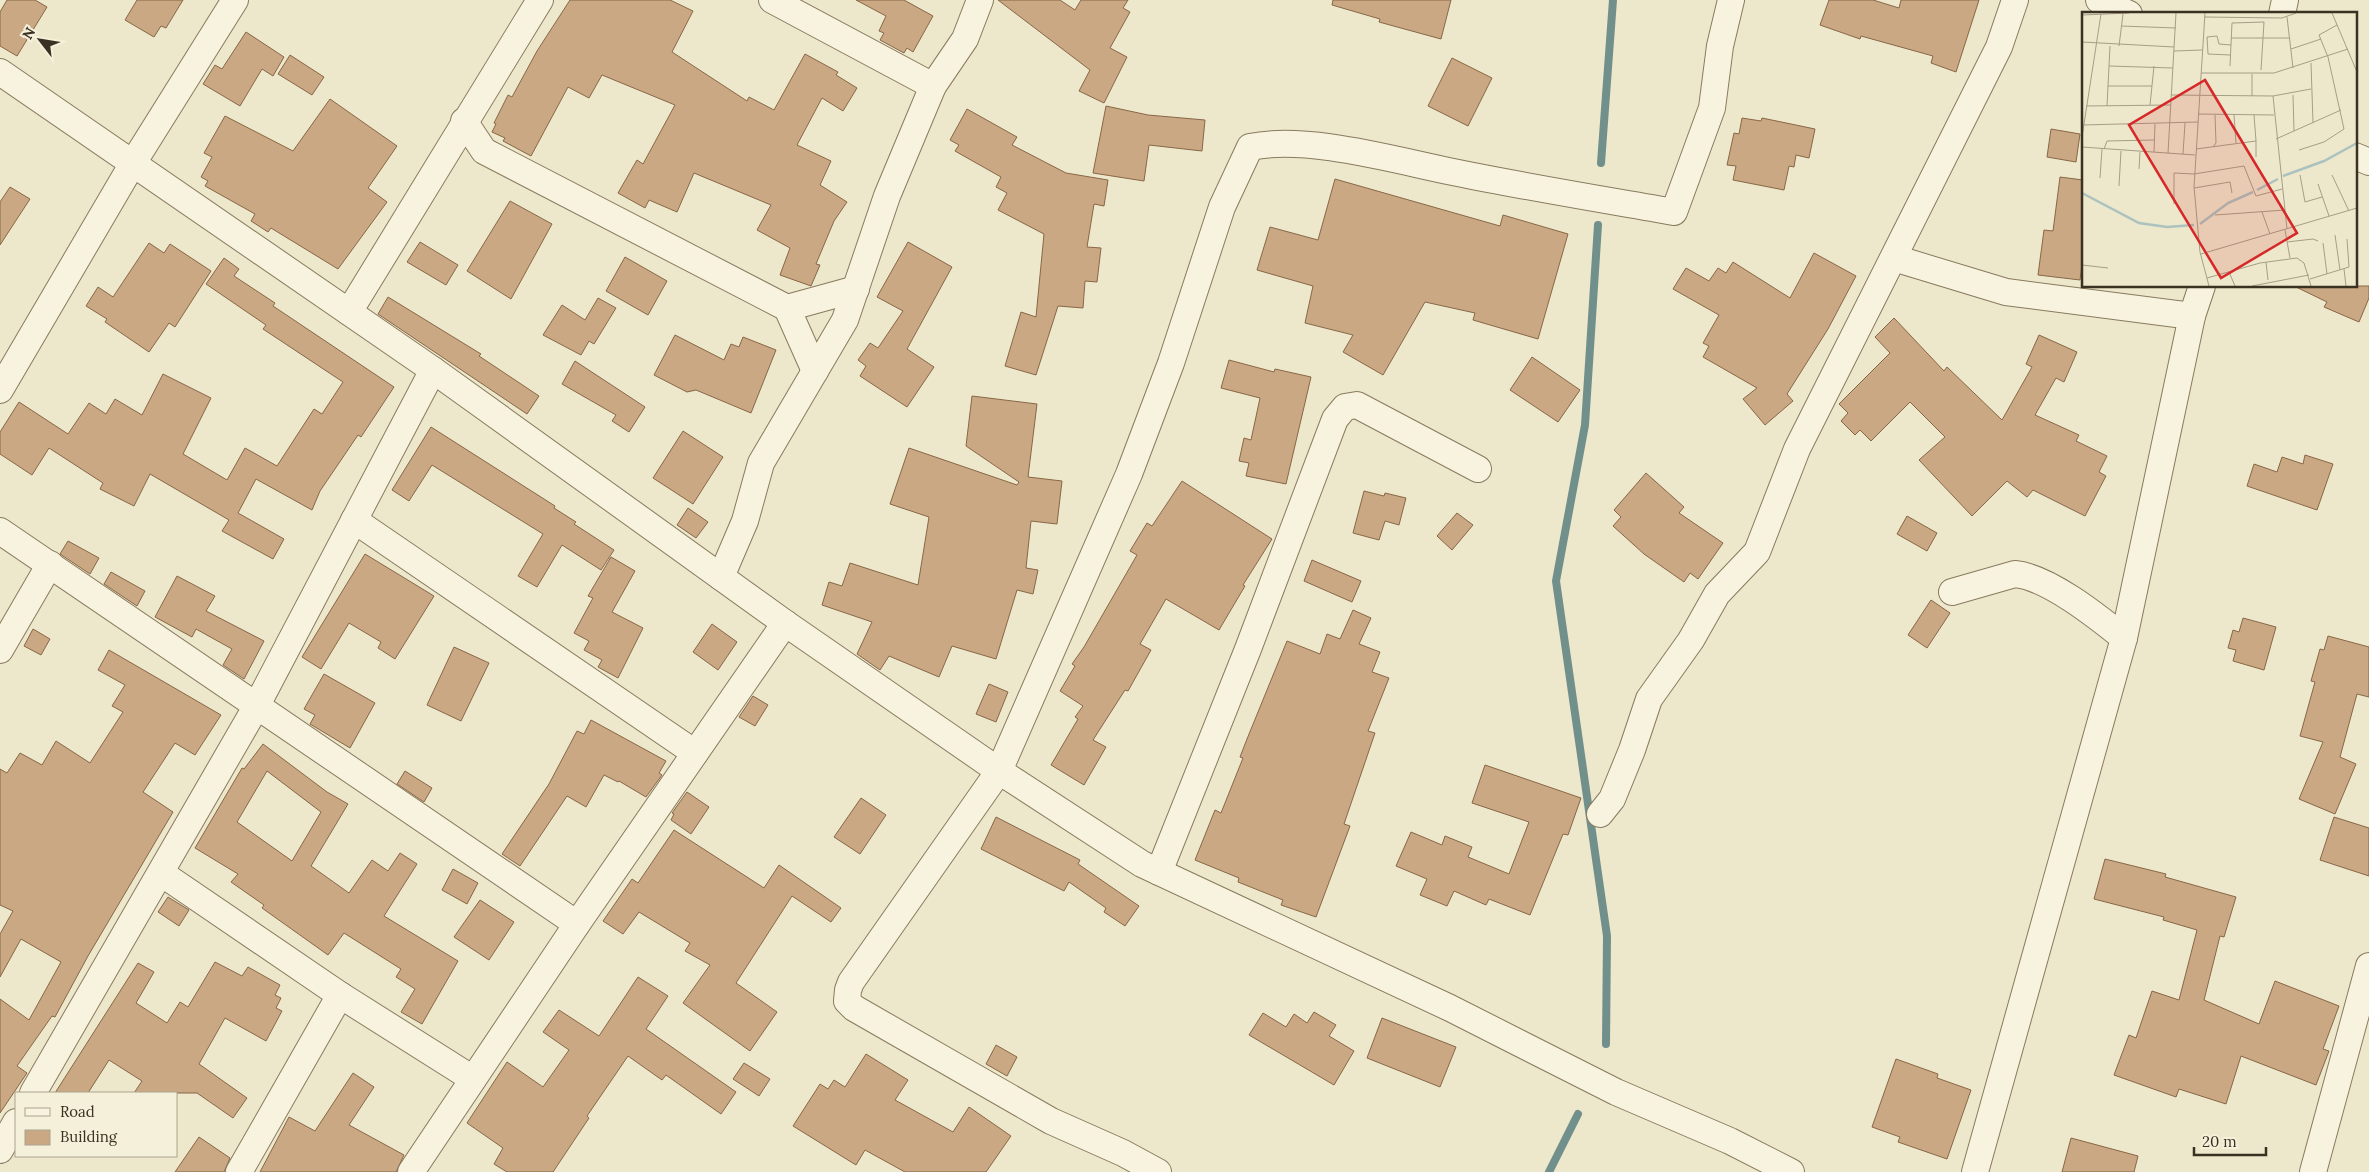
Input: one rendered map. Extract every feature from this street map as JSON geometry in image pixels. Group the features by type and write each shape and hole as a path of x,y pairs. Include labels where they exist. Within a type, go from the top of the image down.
{"street":[{"path":"0,390 133,163 235,0"},
{"path":"349,312 464,121 540,0"},
{"path":"772,0 933,86"},
{"path":"720,576 745,521 761,463 845,320 887,196 933,86 965,39 980,0"},
{"path":"1158,1172 1123,1153 1051,1121 854,1008 847,1001 851,982 999,771 1129,474 1172,363 1222,208 1250,147 1270,143 1290,143 1349,152 1674,212 1712,108 1720,46 1731,0"},
{"path":"1600,814 1612,798 1632,750 1649,699 1691,640 1717,594 1757,552 1797,449 1999,48 2015,0"},
{"path":"2099,0 2124,12"},
{"path":"0,72 433,370 785,623 999,771 1142,864 1450,1008 1616,1092 1730,1141 1790,1172"},
{"path":"464,121 484,151 787,308 815,371"},
{"path":"442,158 484,151"},
{"path":"2356,156 2369,162"},
{"path":"1894,258 2006,292 2192,316"},
{"path":"1976,1172 2124,638 2192,316 2201,288"},
{"path":"787,308 856,289"},
{"path":"34,1092 256,707 433,370"},
{"path":"1159,872 1255,631 1335,419 1345,406 1358,405 1478,468"},
{"path":"354,520 695,753"},
{"path":"0,531 577,924"},
{"path":"0,650 50,564"},
{"path":"1952,592 2015,574 2026,574 2080,605 2124,638"},
{"path":"411,1172 577,924 785,623"},
{"path":"161,873 340,995 473,1079"},
{"path":"2313,1172 2359,1040 2369,966"},
{"path":"239,1172 340,995"},
{"path":"0,1150 15,1124"}],"building":[{"path":"7,0 35,0 47,7 17,56 0,46 0,12"},
{"path":"137,0 183,0 166,28 161,26 154,37 125,20"},
{"path":"570,0 670,0 693,11 672,52 747,101 749,97 774,110 805,54 838,72 836,75 857,88 843,111 822,98 797,145 831,161 820,185 847,202 834,221 816,264 820,265 811,286 780,275 790,248 757,230 771,205 694,173 677,212 649,200 645,208 618,193 637,160 643,164 675,105 602,75 589,98 568,87 531,156 503,141 505,138 492,132 496,124 494,123 508,95 512,97 537,51"},
{"path":"856,0 904,0 933,16 913,52 907,48 904,53 880,40 884,33 879,31 886,16"},
{"path":"998,0 1060,0 1075,10 1081,0 1128,0 1123,8 1130,12 1110,48 1127,57 1104,103 1079,91 1090,70"},
{"path":"1333,0 1451,0 1441,39 1379,22 1380,19 1332,5"},
{"path":"1829,0 1873,0 1899,8 1901,0 1979,0 1956,72 1931,63 1933,56 1861,36 1860,39 1820,25"},
{"path":"246,32 284,57 273,76 262,69 240,106 203,84 215,65 222,69"},
{"path":"290,55 324,77 312,95 278,74"},
{"path":"1452,58 1492,78 1468,126 1428,106"},
{"path":"330,99 397,146 368,188 387,202 338,269 271,228 268,232 251,221 255,214 205,186 208,181 201,177 212,157 204,153 225,116 293,151"},
{"path":"1106,106 1148,115 1205,120 1202,151 1149,145 1144,181 1093,173"},
{"path":"967,109 1017,137 1012,145 1066,173 1108,180 1104,206 1094,204 1087,247 1101,248 1097,282 1085,281 1083,308 1058,306 1036,375 1005,366 1021,312 1036,317 1044,234 998,210 1007,193 996,187 1001,177 955,151 959,145 950,140"},
{"path":"1742,118 1761,121 1762,118 1815,129 1809,158 1796,155 1794,167 1789,166 1784,190 1733,180 1736,166 1727,165 1734,133 1739,134"},
{"path":"2051,129 2080,134 2076,162 2047,157"},
{"path":"2060,177 2082,180 2082,264 2080,280 2038,275 2044,230 2053,231"},
{"path":"1335,179 1500,226 1503,215 1568,234 1538,339 1473,320 1475,313 1425,302 1383,375 1343,352 1353,335 1305,323 1313,286 1257,270 1270,227 1318,240"},
{"path":"10,187 30,199 0,245 0,202"},
{"path":"510,201 552,224 511,299 467,271"},
{"path":"420,242 458,265 446,285 407,262"},
{"path":"908,242 952,267 907,349 934,367 907,407 860,376 866,366 858,360 870,343 878,348 903,311 877,297"},
{"path":"149,243 164,253 170,244 211,271 175,327 169,323 149,352 105,322 107,319 86,306 98,287 113,297"},
{"path":"1814,253 1856,276 1828,329 1787,394 1793,401 1765,425 1743,399 1757,388 1703,357 1709,346 1703,343 1719,315 1673,289 1686,268 1709,281 1718,268 1726,273 1733,262 1790,298"},
{"path":"625,257 667,281 648,315 606,291"},
{"path":"224,258 239,269 234,276 275,303 273,306 394,387 361,437 358,435 320,491 312,510 256,479 238,513 284,539 273,559 222,531 229,520 150,474 134,506 100,489 103,483 49,448 32,475 0,454 0,432 19,402 68,434 89,403 106,414 115,399 142,415 163,374 211,398 183,454 227,480 245,448 277,466 314,409 322,414 343,382 263,329 266,325 206,284"},
{"path":"2356,286 2369,286 2369,298 2359,322 2324,307 2327,302 2298,288 2356,288"},
{"path":"388,297 481,354 479,356 539,396 527,414 378,314"},
{"path":"598,298 616,308 594,344 589,341 581,355 543,335 562,305 585,320"},
{"path":"1894,318 1944,371 1947,367 2002,420 2032,367 2026,364 2039,335 2077,352 2064,382 2056,378 2035,415 2079,435 2076,441 2107,456 2099,472 2106,476 2085,516 2033,490 2027,497 2007,481 1972,516 1919,460 1945,437 1910,402 1871,441 1860,430 1855,435 1841,421 1848,413 1839,404 1890,353 1875,337"},
{"path":"675,335 724,360 731,344 739,347 743,337 776,350 751,413 696,390 687,392 654,375"},
{"path":"1532,357 1580,390 1558,422 1510,390"},
{"path":"1229,360 1274,372 1275,369 1311,377 1286,484 1246,476 1249,463 1239,461 1244,438 1251,440 1260,398 1221,388"},
{"path":"575,361 645,407 629,432 612,421 616,415 562,384"},
{"path":"972,396 1037,404 1028,477 1062,481 1057,524 1031,521 1026,568 1038,570 1033,594 1017,590 996,659 952,646 939,677 889,656 880,670 857,654 872,622 822,605 829,582 842,586 850,563 918,585 929,517 890,504 909,448 1017,485 1019,482 966,446"},
{"path":"431,427 555,506 554,508 576,522 574,524 614,550 601,570 562,545 537,587 518,576 543,534 432,465 409,501 392,490"},
{"path":"683,431 723,457 693,504 653,478"},
{"path":"2305,455 2333,464 2317,510 2247,486 2254,464 2277,472 2282,457 2303,464"},
{"path":"1646,473 1684,507 1679,513 1723,543 1698,579 1690,573 1684,582 1644,554 1613,526 1621,517 1614,510"},
{"path":"1182,481 1272,539 1243,585 1245,586 1219,630 1166,599 1140,644 1151,650 1128,691 1125,690 1093,740 1106,747 1084,785 1051,765 1078,719 1075,717 1083,706 1060,691 1075,666 1072,664 1084,647 1137,555 1130,551 1147,523 1152,526"},
{"path":"1364,491 1384,496 1385,493 1406,498 1399,525 1385,521 1379,540 1353,533"},
{"path":"688,508 708,522 696,538 677,525"},
{"path":"1457,513 1473,525 1452,550 1437,536"},
{"path":"1907,516 1937,533 1927,551 1897,534"},
{"path":"68,541 99,558 90,574 60,554"},
{"path":"365,554 434,596 395,659 378,648 381,642 349,623 321,669 302,657"},
{"path":"611,557 635,571 612,612 643,628 618,678 598,667 602,660 584,650 589,641 574,633 593,598 588,596"},
{"path":"1312,560 1361,581 1352,602 1304,581"},
{"path":"111,572 145,591 137,606 104,584"},
{"path":"177,576 215,596 206,611 264,641 244,679 223,665 232,649 196,629 192,637 155,617"},
{"path":"1931,600 1950,613 1927,648 1908,635"},
{"path":"1353,610 1371,618 1359,644 1380,652 1372,672 1389,678 1368,731 1375,733 1344,824 1350,826 1316,917 1281,905 1283,900 1238,882 1239,878 1195,860 1215,810 1221,813 1243,758 1240,757 1287,641 1320,654 1327,634 1340,639"},
{"path":"2243,618 2276,627 2264,670 2233,661 2236,650 2228,648 2233,630 2239,632"},
{"path":"712,624 737,642 718,670 693,652"},
{"path":"33,629 50,639 41,655 24,646"},
{"path":"2328,636 2369,647 2369,697 2357,694 2340,757 2356,764 2335,814 2299,799 2323,742 2300,736 2315,682 2311,681 2320,649 2324,650"},
{"path":"454,647 489,663 461,721 427,705"},
{"path":"109,650 221,715 195,755 175,743 143,792 173,812 88,956 55,1017 52,1016 17,1066 27,1073 0,1113 0,999 29,1020 61,962 21,939 0,977 0,934 13,911 0,905 0,769 7,773 20,753 42,765 56,741 90,763 123,712 112,706 125,685 98,670"},
{"path":"324,674 375,703 350,748 310,724 315,715 304,709"},
{"path":"989,684 1008,692 996,722 976,714"},
{"path":"753,696 768,705 755,726 739,717"},
{"path":"591,720 666,761 659,773 662,775 646,797 619,781 604,775 586,807 567,796 520,866 502,854 549,784 577,731 584,734"},
{"path":"263,744 327,792 348,804 311,866 349,893 372,860 388,871 400,853 417,864 384,916 458,961 422,1024 401,1012 415,989 396,977 401,969 344,933 328,955 262,908 264,905 231,882 238,874 195,848 242,768 244,769","holes":["267,771 321,812 292,861 237,822"]},
{"path":"1485,765 1581,798 1568,835 1563,834 1530,915 1489,899 1486,905 1454,891 1447,906 1420,895 1427,879 1396,866 1411,832 1442,845 1445,836 1472,847 1468,857 1509,874 1529,822 1472,803"},
{"path":"405,771 432,788 424,802 397,784"},
{"path":"687,792 709,807 691,834 671,820 674,814 672,813"},
{"path":"861,798 886,815 860,854 834,837"},
{"path":"996,817 1080,860 1078,864 1139,906 1125,926 1104,912 1106,908 1069,882 1064,891 981,849"},
{"path":"2334,817 2369,828 2369,876 2320,860"},
{"path":"674,830 764,888 779,865 841,908 831,922 792,896 736,983 777,1012 750,1051 683,1003 710,965 685,951 690,943 639,912 623,934 603,921 632,879 638,883"},
{"path":"2105,859 2166,874 2165,877 2236,897 2224,937 2220,936 2204,1000 2259,1024 2275,981 2339,1006 2323,1049 2329,1051 2316,1085 2241,1056 2226,1104 2179,1089 2176,1097 2114,1075 2129,1035 2136,1038 2152,991 2179,1000 2197,930 2163,920 2164,917 2094,899"},
{"path":"453,869 478,883 467,904 442,890"},
{"path":"168,897 189,910 179,926 158,912"},
{"path":"480,900 514,922 489,960 454,937"},
{"path":"215,962 242,976 248,967 280,985 275,995 281,998 276,1008 282,1011 266,1041 225,1018 199,1064 247,1098 233,1118 197,1093 135,1092 142,1081 109,1060 89,1092 56,1092 138,963 154,972 136,1003 167,1023 180,1002 188,1007"},
{"path":"638,977 668,996 646,1029 736,1092 721,1114 666,1075 662,1080 628,1056 587,1116 589,1118 553,1172 507,1172 494,1164 503,1148 467,1123 507,1062 543,1087 569,1050 543,1032 559,1010 599,1036"},
{"path":"1314,1012 1336,1025 1329,1036 1354,1051 1334,1085 1249,1035 1263,1013 1286,1027 1294,1014 1307,1023"},
{"path":"1382,1018 1456,1047 1440,1087 1367,1058"},
{"path":"996,1045 1017,1057 1007,1076 986,1064"},
{"path":"866,1054 908,1080 895,1100 953,1132 969,1107 1011,1136 986,1172 905,1172 865,1150 856,1165 793,1126 820,1084 828,1089 834,1080 845,1087"},
{"path":"1896,1059 1938,1074 1937,1078 1971,1090 1947,1159 1898,1142 1900,1137 1872,1127"},
{"path":"744,1063 770,1079 759,1096 733,1079"},
{"path":"353,1073 374,1087 349,1125 404,1155 396,1172 260,1172 289,1117 315,1131"},
{"path":"199,1137 230,1158 224,1172 175,1172"},
{"path":"2071,1138 2138,1156 2134,1172 2062,1172"}],"waterway":[{"path":"1601,163 1613,0"},
{"path":"1598,225 1585,425 1556,581 1607,936 1606,1044"},
{"path":"1549,1172 1578,1114"}]}
